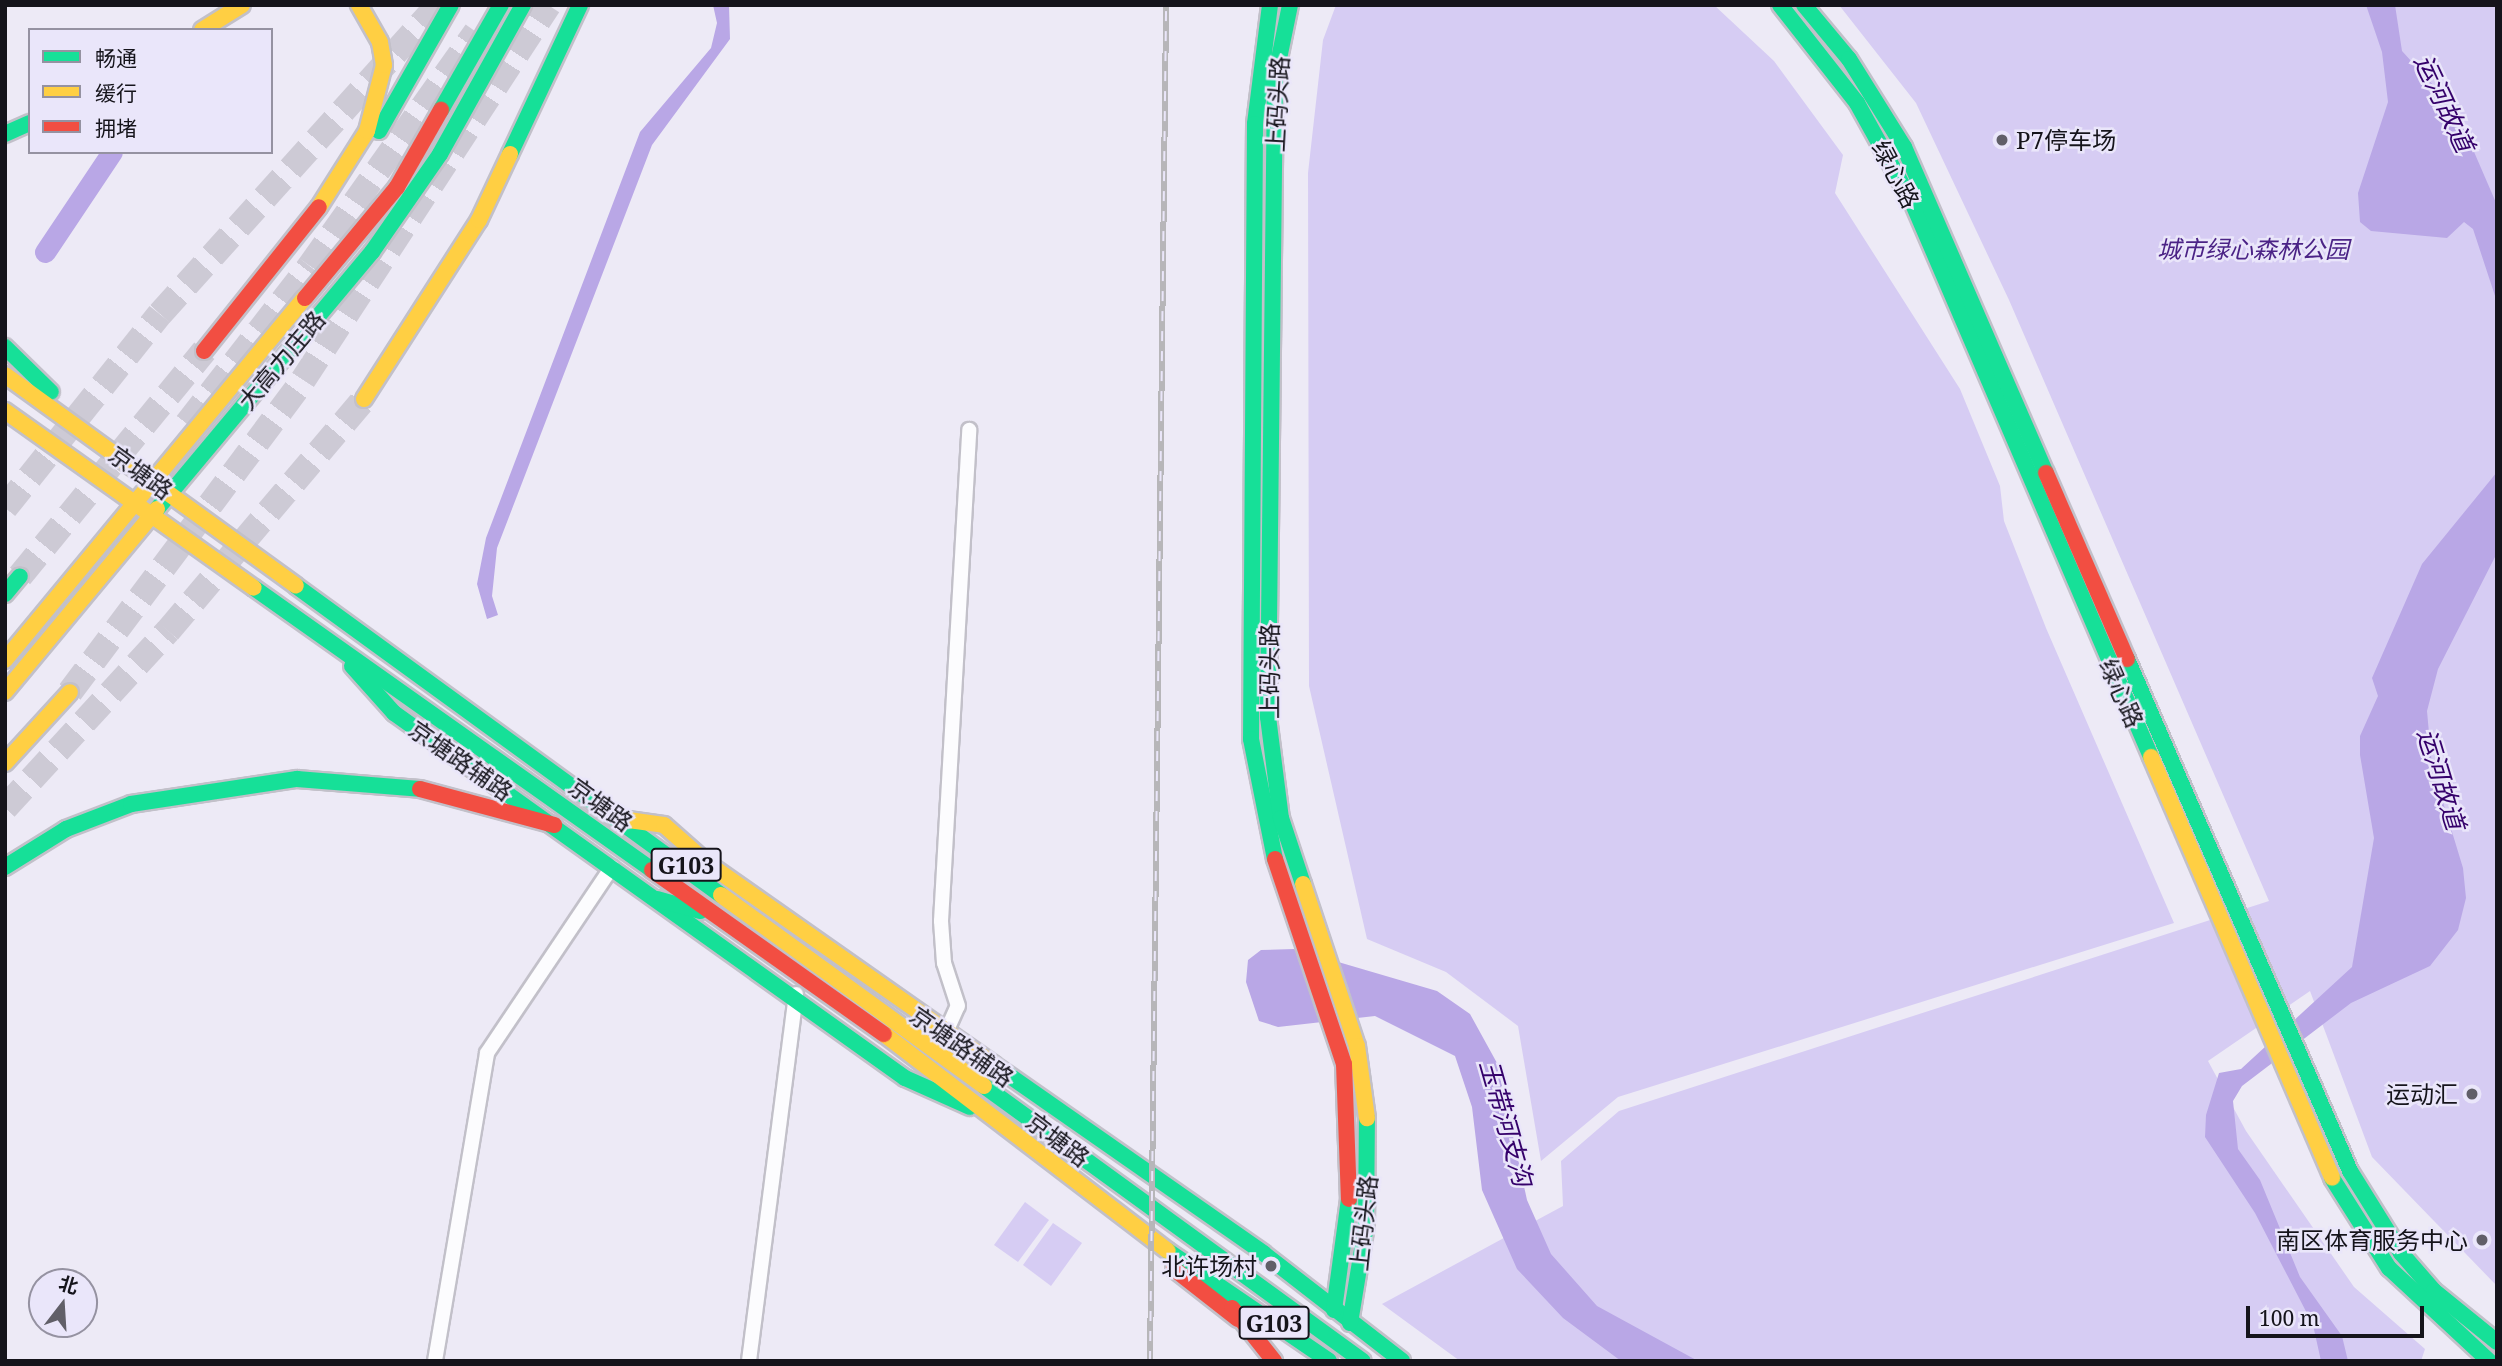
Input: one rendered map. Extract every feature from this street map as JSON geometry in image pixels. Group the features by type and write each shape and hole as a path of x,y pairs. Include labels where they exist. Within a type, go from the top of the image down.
{"main road":[{"path":"205,28 242,5"},
{"path":"338,183 367,131 383,83 380,42 359,5"},
{"path":"204,351 383,124 452,5"},
{"name":"大高力庄路","path":"5,660 151,480 397,187 500,5"},
{"name":"大高力庄路","path":"5,692 400,214 523,5"},
{"path":"363,399 485,208 580,5"},
{"name":"上码头路","path":"1270,5 1256,96 1251,739 1267,836 1344,1064 1352,1180 1334,1310"},
{"name":"上码头路","path":"1290,5 1275,78 1268,651 1273,778 1281,818 1357,1046 1368,1124 1366,1225 1350,1323"},
{"name":"绿心路","path":"1780,5 1857,103 1913,204 2333,1180 2389,1268 2489,1361"},
{"name":"绿心路","path":"1804,5 1849,59 1910,159 2350,1171 2401,1253 2497,1342"},
{"path":"5,134 28,124"},
{"path":"5,347 110,450"},
{"name":"京塘路","path":"5,375 801,948 942,1042 1363,1361"},
{"name":"京塘路","path":"5,411 797,973 995,1118 1135,1226 1329,1361"},
{"path":"1252,522 1269,522"},
{"path":"5,594 20,576"},
{"name":"京塘路辅路","path":"327,638 394,713 905,1078 995,1118"},
{"path":"1251,654 1256,648 1268,651"},
{"path":"5,763 69,692"},
{"path":"5,867 66,829 131,804 297,779 399,783 554,825"},
{"name":"京塘路辅路","path":"621,819 664,825 707,863 942,1042 1263,1253 1402,1361"},
{"path":"657,899 717,916"},
{"path":"1135,1226 1168,1264 1238,1319 1274,1361"},
{"path":"1219,1285 1238,1319"}],"street":[{"path":"942,1042 958,1006 944,964 941,921 969,430"},
{"path":"435,1361 487,1053 612,867"},
{"path":"749,1361 801,948"}],"green space":[{"path":"1336,5 1714,5 1774,61 1843,155 1835,193 1960,389 2000,486 2004,521 2046,628 2174,923 1618,1097 1541,1161 1518,1026 1446,972 1367,939 1309,686 1308,173 1323,40"},
{"name":"城市绿心森林公园","path":"1839,5 2497,5 2497,1286 2372,1157 2310,991 2208,1061 2246,1131 2354,1287 2425,1349 2421,1361 1460,1361 1382,1304 1563,1206 1561,1161 1619,1111 2269,901 2009,300 1916,103"},
{"path":"1025,1202 1049,1220 1018,1262 994,1245"},
{"path":"1053,1223 1082,1243 1051,1286 1023,1265"}],"water":[{"path":"713,5 729,5 730,39 652,145 497,548 492,596 498,615 487,619 477,584 486,538 640,132 711,48 717,23"},
{"name":"运河故道","path":"2366,5 2395,5 2402,51 2453,107 2465,131 2497,205 2497,302 2473,229 2464,222 2447,238 2371,231 2360,222 2358,193 2388,102 2382,52"},
{"path":"2497,472 2497,553 2438,669 2427,711 2432,766 2463,868 2466,898 2458,930 2430,966 2351,1003 2242,1086 2233,1101 2238,1149 2260,1180 2300,1277 2342,1336 2348,1361 2321,1361 2313,1325 2255,1213 2205,1137 2206,1115 2219,1073 2241,1069 2352,967 2374,838 2360,755 2360,736 2378,696 2372,678 2422,564"},
{"name":"玉带河支沟","path":"1294,949 1437,991 1470,1014 1497,1063 1527,1200 1551,1254 1597,1306 1698,1361 1621,1361 1563,1318 1517,1269 1482,1190 1472,1107 1455,1056 1375,1016 1278,1027 1259,1021 1246,982 1248,960 1261,950"}],"waterway":[{"path":"45,252 111,154"}],"tunnel":[{"path":"5,508 160,314 438,5"},
{"path":"70,692 303,380 548,5"},
{"path":"187,424 310,266 476,32"},
{"path":"20,576 204,351"},
{"path":"5,808 168,631 364,399"}],"railway":[{"path":"1150,1361 1166,5"}],"traffic: fast":[{"path":"379,131 451,5"},
{"path":"441,110 501,5"},
{"path":"157,509 372,252 440,154 523,5"},
{"path":"510,154 580,5"},
{"path":"1270,5 1255,124 1251,739 1275,859"},
{"path":"1290,5 1275,78 1268,717 1281,818 1303,884"},
{"path":"1780,5 1857,103 1913,204 2151,757"},
{"path":"1804,5 1849,59 1904,147 2046,473"},
{"path":"5,134 28,124"},
{"path":"5,347 51,392"},
{"path":"5,594 20,576"},
{"path":"296,586 721,895"},
{"path":"254,588 652,870"},
{"path":"2127,659 2350,1171 2401,1253 2434,1291 2497,1342"},
{"path":"352,666 394,713 905,1078 970,1107"},
{"path":"5,867 66,829 131,804 297,779 420,789"},
{"path":"657,899 700,911"},
{"path":"994,1065 1263,1253 1402,1361"},
{"path":"984,1086 1363,1361"},
{"path":"1350,1323 1366,1225 1367,1118"},
{"path":"2332,1178 2389,1268 2489,1361"},
{"path":"1334,1310 1349,1199"},
{"path":"1168,1251 1329,1361"}],"traffic: slow":[{"path":"205,28 242,5"},
{"path":"319,207 367,131 384,65 380,42 359,5"},
{"path":"364,399 479,220 510,154"},
{"path":"5,660 305,298"},
{"path":"5,375 296,586"},
{"path":"5,411 254,588"},
{"path":"5,692 157,509"},
{"path":"5,763 70,692"},
{"path":"2151,757 2332,1178"},
{"path":"621,819 664,825 707,863 994,1065"},
{"path":"1303,884 1357,1046 1367,1118"},
{"path":"721,895 984,1086"},
{"path":"884,1034 1168,1251"}],"traffic: jam":[{"path":"305,298 397,187 441,110"},
{"path":"204,351 319,207"},
{"path":"2046,473 2127,659"},
{"path":"420,789 554,825"},
{"path":"1275,859 1344,1064 1349,1199"},
{"path":"652,870 884,1034"},
{"path":"1174,1269 1238,1319"},
{"path":"1232,1308 1274,1361"}],"place":[{"name":"P7停车场","path":"2002,140"},
{"name":"运动汇","path":"2472,1094"},
{"name":"南区体育服务中心","path":"2482,1240"},
{"name":"北许场村","path":"1271,1266"}]}
